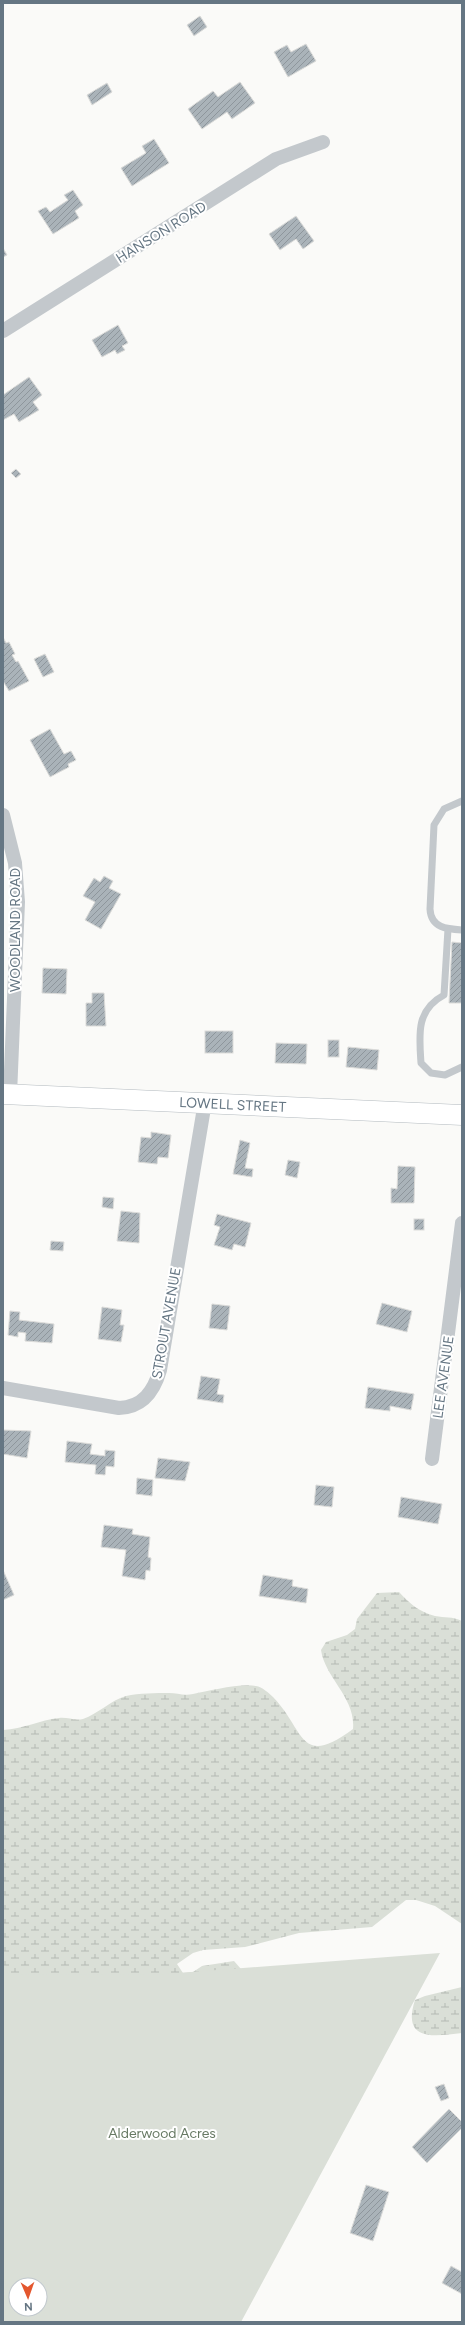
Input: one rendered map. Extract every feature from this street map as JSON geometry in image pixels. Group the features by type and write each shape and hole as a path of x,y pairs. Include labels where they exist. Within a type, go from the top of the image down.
{"main road":[{"name":"LOWELL STREET","path":"7,1094 462,1115"}],"street":[{"name":"HANSON ROAD","path":"3,331 276,159 323,142"},
{"name":"WOODLAND ROAD","path":"3,815 15,863 18,902 7,1094"},
{"name":"STROUT AVENUE","path":"3,1388 119,1408 137,1403 151,1392 160,1370 205,1102"},
{"name":"LEE AVENUE","path":"432,1459 462,1223"}],"lane":[{"path":"462,801 449,806 440,814 433,831 430,912 435,923 448,929 462,930"},
{"path":"448,929 444,996 431,1002 422,1019 421,1062 431,1073 445,1075 462,1066"}],"green space":[{"path":"399,1592 419,1610 435,1616 458,1619 462,1621 462,1924 435,1906 416,1900 406,1900 372,1927 299,1933 245,1947 203,1950 193,1953 177,1964 183,1973 193,1972 202,1966 234,1961 241,1969 48,2295 48,2277 8,2277 8,2291 3,2295 3,1730 59,1718 77,1720 83,1719 89,1717 120,1698 131,1695 172,1693 190,1695 224,1688 249,1685 261,1688 273,1697 305,1740 312,1745 322,1746 353,1729 353,1718 345,1698 328,1670 321,1650 326,1642 347,1635 355,1629 357,1619 377,1593"},
{"name":"Alderwood Acres","path":"440,1953 241,2322 3,2322 3,1974 152,1975"},
{"path":"462,1987 462,2033 432,2035 424,2034 417,2030 413,2024 412,2014 415,2000"}],"building":[{"path":"200,16 207,27 194,36 187,25"},
{"path":"306,44 316,61 288,77 274,52 287,45 291,52"},
{"path":"240,82 255,103 232,119 227,112 202,129 188,109 213,91 218,97"},
{"path":"107,83 112,92 92,105 87,95"},
{"path":"154,139 169,163 132,186 121,168 146,153 142,146"},
{"path":"73,190 83,205 75,211 79,218 53,234 38,211 46,207 50,212 68,200 64,195"},
{"path":"296,216 314,241 303,249 296,239 280,250 269,234"},
{"path":"3,248 7,255 3,257"},
{"path":"118,325 128,343 122,346 125,350 117,354 115,350 102,357 92,340"},
{"path":"29,377 42,395 33,402 39,410 19,422 14,414 3,420 3,395"},
{"path":"16,469 21,474 16,478 11,473"},
{"path":"3,637 6,643 9,642 15,654 12,655 16,662 18,661 29,681 9,691 3,681"},
{"path":"45,654 54,672 43,677 34,659"},
{"path":"50,729 64,754 71,751 76,760 68,764 69,767 50,777 30,740"},
{"path":"104,876 113,881 109,888 121,894 101,929 85,920 95,902 83,896 94,878 100,882"},
{"path":"452,942 462,943 462,1003 449,1003"},
{"path":"43,968 67,969 66,994 42,993"},
{"path":"92,993 104,993 106,1026 86,1026 86,1003 92,1003"},
{"path":"205,1031 233,1031 233,1053 205,1053"},
{"path":"328,1040 339,1040 339,1057 328,1057"},
{"path":"276,1043 307,1044 306,1064 275,1063"},
{"path":"348,1047 379,1050 377,1070 346,1067"},
{"path":"151,1132 171,1135 168,1158 158,1157 157,1164 138,1162 141,1137 151,1138"},
{"path":"240,1140 250,1143 245,1168 253,1169 252,1177 233,1174"},
{"path":"288,1160 300,1162 297,1178 285,1175"},
{"path":"398,1166 415,1167 414,1203 391,1203 391,1188 397,1189"},
{"path":"103,1197 114,1198 113,1209 102,1207"},
{"path":"121,1211 140,1213 139,1243 117,1241"},
{"path":"217,1214 251,1223 245,1247 234,1244 232,1250 214,1245 220,1227 214,1225"},
{"path":"414,1219 424,1219 424,1230 414,1230"},
{"path":"51,1241 64,1242 63,1251 50,1250"},
{"path":"382,1303 412,1311 407,1332 376,1324"},
{"path":"212,1304 230,1306 227,1330 209,1328"},
{"path":"102,1307 122,1310 120,1325 124,1325 121,1342 98,1339"},
{"path":"10,1311 20,1312 19,1320 54,1324 52,1343 25,1341 26,1333 18,1332 18,1337 8,1335"},
{"path":"201,1376 220,1379 217,1394 224,1395 223,1403 197,1399"},
{"path":"368,1387 414,1394 411,1410 390,1406 390,1411 365,1408"},
{"path":"3,1430 31,1431 27,1458 3,1454"},
{"path":"67,1441 92,1444 90,1454 105,1456 105,1450 115,1451 114,1467 106,1466 105,1475 95,1474 96,1465 65,1462"},
{"path":"158,1458 190,1462 185,1481 155,1478"},
{"path":"137,1478 153,1480 152,1496 136,1494"},
{"path":"316,1485 334,1487 332,1507 314,1505"},
{"path":"401,1497 442,1504 438,1524 398,1517"},
{"path":"104,1525 133,1529 132,1534 150,1537 148,1557 151,1558 150,1571 146,1570 145,1580 122,1576 126,1550 101,1547"},
{"path":"3,1570 14,1595 3,1600"},
{"path":"263,1575 293,1580 292,1586 308,1589 306,1603 259,1596"},
{"path":"444,2084 449,2098 441,2101 435,2087"},
{"path":"449,2109 462,2122 462,2128 427,2163 412,2147"},
{"path":"366,2185 389,2192 373,2241 350,2233"},
{"path":"451,2266 462,2272 462,2294 442,2283"}]}
